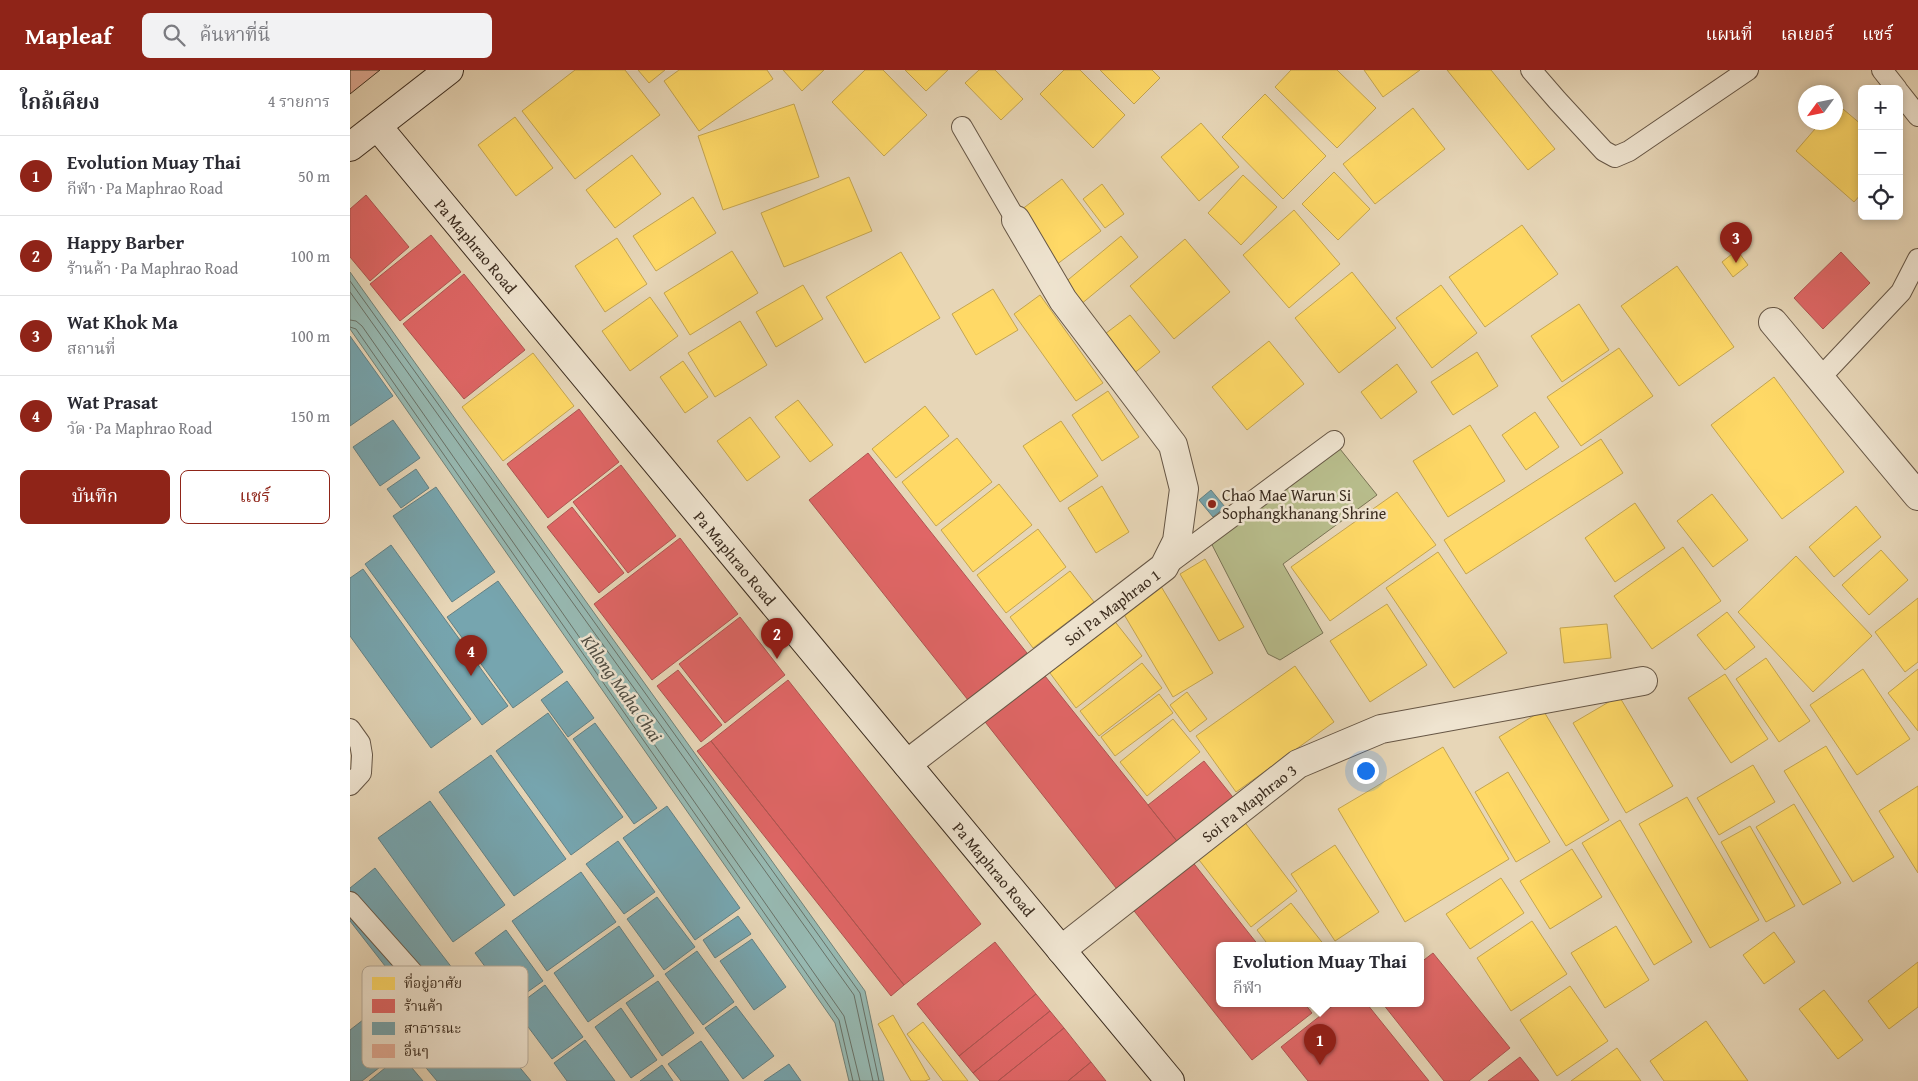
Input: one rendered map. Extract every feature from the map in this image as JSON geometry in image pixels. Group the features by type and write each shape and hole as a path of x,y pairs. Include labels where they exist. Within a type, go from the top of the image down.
{"street":[{"path":"350,147 449,70"},
{"name":"Pa Maphrao Road","path":"378,127 1170,1081"},
{"name":"Soi Pa Maphrao 1","path":"907,764 1164,567 1177,541 1184,489 1173,445 1063,300 1016,220"},
{"path":"1773,322 1918,496"},
{"name":"Soi Pa Maphrao 3","path":"1061,950 1298,764 1381,729 1643,680"}],"lane":[{"path":"1531,70 1604,151 1615,157 1629,151 1748,70"},
{"path":"1882,70 1894,85"},
{"path":"1903,97 1918,116"},
{"path":"962,127 1016,220"},
{"path":"1820,378 1901,292 1918,259"},
{"path":"1164,567 1334,441"},
{"path":"350,729 360,743 362,754 361,773 350,785"},
{"path":"350,902 407,966"}],"green space":[{"path":"1336,444 1377,495 1283,564 1323,633 1280,660 1268,654 1208,537"}],"water":[{"name":"Khlong Maha Chai","path":"350,272 865,991 884,1081 849,1081 835,1023 350,329"}],"building: ที่อยู่อาศัย":[{"path":"575,70 625,70 660,115 575,179 522,111"},
{"path":"638,70 665,70 649,83"},
{"path":"679,70 767,70 773,79 699,131 664,81"},
{"path":"783,70 824,70 802,91"},
{"path":"865,70 883,70 927,115 884,156 832,102"},
{"path":"905,70 948,70 926,91"},
{"path":"979,70 995,70 1023,99 1001,120 965,83"},
{"path":"1064,70 1080,70 1125,115 1093,148 1040,94"},
{"path":"1100,70 1152,70 1160,78 1134,104"},
{"path":"1291,70 1337,70 1376,108 1337,148 1275,87"},
{"path":"1364,70 1420,70 1383,97"},
{"path":"1447,70 1491,70 1555,149 1528,170"},
{"path":"1265,94 1326,156 1283,199 1222,137"},
{"path":"794,104 819,177 723,210 698,136"},
{"path":"1413,108 1445,149 1375,204 1343,164"},
{"path":"1843,109 1858,122 1858,198 1854,202 1796,151 1814,130 1843,130"},
{"path":"515,117 553,168 516,196 478,145"},
{"path":"1201,123 1239,167 1199,201 1161,157"},
{"path":"632,155 661,194 615,228 586,190"},
{"path":"1334,172 1370,209 1338,240 1302,204"},
{"path":"1243,175 1277,207 1241,245 1208,213"},
{"path":"849,177 872,231 784,267 761,213"},
{"path":"1062,179 1101,231 1056,265 1017,213"},
{"path":"1102,184 1124,214 1105,228 1083,199"},
{"path":"693,197 716,233 656,271 633,236"},
{"path":"1294,210 1340,264 1289,308 1243,255"},
{"path":"1522,225 1558,274 1485,327 1449,277"},
{"path":"1121,236 1138,257 1080,305 1063,284"},
{"path":"617,238 647,284 605,312 575,266"},
{"path":"1185,239 1230,292 1174,339 1130,286"},
{"path":"1737,250 1748,265 1733,277 1722,262"},
{"path":"732,251 758,293 690,335 664,293"},
{"path":"901,252 940,318 865,363 826,297"},
{"path":"1677,266 1734,347 1679,386 1621,306"},
{"path":"1352,272 1396,328 1339,373 1295,318"},
{"path":"803,285 823,319 776,347 756,312"},
{"path":"1441,285 1477,333 1432,368 1396,318"},
{"path":"993,289 1018,330 976,355 952,314"},
{"path":"1040,295 1103,383 1076,401 1014,314"},
{"path":"650,297 678,336 630,371 602,331"},
{"path":"1579,304 1609,350 1562,382 1531,336"},
{"path":"1130,315 1160,352 1132,375 1101,337"},
{"path":"740,321 767,365 715,397 688,353"},
{"path":"1269,341 1304,384 1247,430 1212,387"},
{"path":"1619,348 1653,396 1581,446 1547,397"},
{"path":"1477,352 1498,386 1453,415 1431,382"},
{"path":"533,353 574,406 503,461 462,407"},
{"path":"683,361 708,397 685,413 660,377"},
{"path":"1397,364 1417,392 1381,419 1361,392"},
{"path":"1774,377 1844,472 1782,519 1711,425"},
{"path":"1108,391 1139,437 1102,461 1072,415"},
{"path":"798,400 833,445 810,462 775,417"},
{"path":"925,406 949,436 896,478 872,449"},
{"path":"1535,412 1559,447 1526,470 1502,435"},
{"path":"750,417 780,457 747,481 717,441"},
{"path":"1061,421 1098,476 1060,502 1023,446"},
{"path":"1470,425 1505,481 1448,517 1413,461"},
{"path":"957,438 992,482 936,526 902,482"},
{"path":"1601,439 1623,473 1466,574 1444,540"},
{"path":"999,484 1032,525 973,572 941,530"},
{"path":"1102,486 1129,532 1096,553 1068,508"},
{"path":"1397,492 1436,545 1330,621 1291,567"},
{"path":"1712,494 1748,540 1713,567 1677,521"},
{"path":"1635,503 1665,548 1615,582 1585,538"},
{"path":"1856,506 1881,537 1834,577 1809,547"},
{"path":"1038,529 1066,567 1006,613 977,575"},
{"path":"1683,547 1721,601 1652,649 1614,596"},
{"path":"1881,550 1908,580 1869,615 1842,585"},
{"path":"1438,552 1507,653 1454,688 1386,588"},
{"path":"1796,556 1872,636 1813,692 1738,612"},
{"path":"1205,559 1244,627 1219,641 1180,574"},
{"path":"1070,571 1094,602 1033,648 1010,617"},
{"path":"1159,583 1213,673 1173,697 1119,606"},
{"path":"1918,598 1918,662 1905,672 1875,632"},
{"path":"1387,604 1427,665 1370,702 1330,641"},
{"path":"1727,612 1755,647 1725,670 1697,635"},
{"path":"1109,614 1142,656 1076,708 1044,665"},
{"path":"1607,624 1611,658 1564,663 1560,628"},
{"path":"1766,658 1810,721 1779,742 1736,679"},
{"path":"1142,663 1162,688 1099,736 1080,711"},
{"path":"1295,666 1334,722 1236,792 1196,736"},
{"path":"1863,669 1910,739 1857,775 1810,705"},
{"path":"1918,669 1918,731 1888,693"},
{"path":"1725,674 1768,739 1731,763 1688,698"},
{"path":"1187,692 1207,719 1190,732 1170,705"},
{"path":"1159,694 1173,713 1115,756 1101,737"},
{"path":"1619,696 1673,786 1626,813 1573,723"},
{"path":"1543,710 1609,820 1566,846 1499,737"},
{"path":"1173,719 1200,752 1147,796 1120,762"},
{"path":"1826,746 1894,857 1853,882 1784,771"},
{"path":"1443,747 1509,859 1405,922 1338,809"},
{"path":"1753,765 1775,802 1719,835 1697,798"},
{"path":"1508,772 1550,842 1516,862 1475,792"},
{"path":"1918,786 1918,873 1879,811"},
{"path":"1687,797 1759,920 1710,948 1639,824"},
{"path":"1794,804 1841,883 1803,905 1756,827"},
{"path":"1243,820 1297,891 1251,927 1196,856"},
{"path":"1620,820 1692,942 1654,965 1582,843"},
{"path":"1750,826 1795,906 1766,922 1721,842"},
{"path":"1335,845 1379,912 1335,941 1291,874"},
{"path":"1572,849 1602,897 1550,929 1520,881"},
{"path":"1501,878 1524,913 1470,949 1446,914"},
{"path":"1291,903 1322,942 1266,942 1257,930"},
{"path":"1532,921 1567,974 1511,1011 1477,958"},
{"path":"1616,926 1649,980 1605,1008 1571,953"},
{"path":"1774,932 1795,962 1764,984 1743,955"},
{"path":"1918,962 1918,1007 1889,1029 1868,1001"},
{"path":"1570,986 1608,1041 1557,1076 1520,1020"},
{"path":"1824,990 1863,1040 1838,1059 1799,1009"},
{"path":"893,1015 930,1079 911,1081 878,1024"},
{"path":"1706,1021 1748,1081 1664,1081 1650,1061"},
{"path":"923,1022 968,1081 943,1081 907,1034"},
{"path":"1617,1048 1641,1081 1571,1081"}],"building: ร้านค้า":[{"path":"366,195 409,247 370,281 350,257 350,209"},
{"path":"431,235 461,272 400,321 370,284"},
{"path":"1841,252 1870,283 1823,329 1794,298"},
{"path":"464,274 525,350 464,399 403,324"},
{"path":"579,409 619,462 548,518 507,464"},
{"path":"868,453 1027,653 968,700 809,500"},
{"path":"621,465 676,536 628,573 573,502"},
{"path":"572,507 624,573 599,593 547,527"},
{"path":"680,538 738,614 652,680 594,604"},
{"path":"740,617 785,675 725,723 679,664"},
{"path":"678,670 722,725 701,742 657,686"},
{"path":"1041,671 1180,845 1120,893 982,718"},
{"path":"788,680 981,924 904,985 711,741"},
{"path":"711,741 904,985 891,996 697,751"},
{"path":"1204,761 1236,801 1180,845 1148,805"},
{"path":"1191,860 1256,942 1216,942 1216,1007 1307,1007 1312,1013 1252,1060 1131,907"},
{"path":"995,942 1036,994 959,1056 917,1004"},
{"path":"1433,953 1510,1048 1469,1081 1444,1081 1385,1007 1424,1007 1424,960"},
{"path":"1036,994 1050,1011 973,1073 959,1056"},
{"path":"1331,1007 1369,1007 1429,1081 1308,1081 1281,1047"},
{"path":"1050,1011 1064,1028 998,1081 980,1081 973,1073"},
{"path":"1064,1028 1091,1062 1068,1081 998,1081"},
{"path":"1520,1057 1539,1081 1488,1081"},
{"path":"1091,1062 1106,1081 1068,1081"}],"building: สาธารณะ":[{"path":"350,336 393,396 350,426"},
{"path":"393,420 420,458 380,486 353,447"},
{"path":"416,469 429,488 401,508 387,489"},
{"path":"436,487 495,572 452,602 393,516"},
{"name":"Chao Mae Warun Si Sophangkhanang Shrine","path":"1211,490 1225,507 1213,517 1199,500"},
{"path":"391,545 508,706 482,725 365,564"},
{"path":"363,569 471,719 431,748 350,636 350,578"},
{"path":"498,581 563,672 513,708 447,617"},
{"path":"567,681 594,718 568,737 541,700"},
{"path":"548,713 623,817 571,855 496,751"},
{"path":"595,723 657,808 634,824 573,739"},
{"path":"491,755 566,859 514,896 439,792"},
{"path":"430,801 505,905 453,942 378,838"},
{"path":"667,806 740,908 695,940 623,838"},
{"path":"618,841 655,892 624,914 586,864"},
{"path":"375,868 451,966 385,966 350,921 350,888"},
{"path":"581,872 616,922 547,971 512,921"},
{"path":"657,897 695,947 664,970 627,919"},
{"path":"738,916 751,934 715,958 703,940"},
{"path":"619,926 654,976 588,1022 554,973"},
{"path":"506,930 543,981 528,992 528,966 485,966 475,953"},
{"path":"752,939 786,987 754,1010 720,961"},
{"path":"697,951 734,1002 703,1025 665,974"},
{"path":"658,981 694,1033 662,1056 626,1003"},
{"path":"545,985 583,1037 552,1059 528,1027 528,998"},
{"path":"736,1006 774,1056 743,1079 705,1028"},
{"path":"621,1008 657,1060 631,1078 595,1027"},
{"path":"362,1021 362,1068 379,1068 362,1081 350,1081 350,1030"},
{"path":"585,1040 615,1081 567,1081 554,1063"},
{"path":"701,1041 729,1081 681,1081 668,1064"},
{"path":"789,1064 801,1081 764,1081"},
{"path":"662,1065 673,1081 640,1081"},
{"path":"385,1068 412,1068 423,1081 369,1081"},
{"path":"426,1068 520,1068 531,1081 437,1081"}],"building: อื่นๆ":[{"path":"350,70 380,70 350,94"}],"place":[{"name":"Wat Khok Ma","path":"1736,263"},
{"name":"Chao Mae Warun Si Sophangkhanang Shrine","path":"1212,504"},
{"name":"Happy Barber","path":"777,659"},
{"name":"Wat Prasat","path":"471,676"},
{"name":"Evolution Muay Thai","path":"1320,1065"}]}
